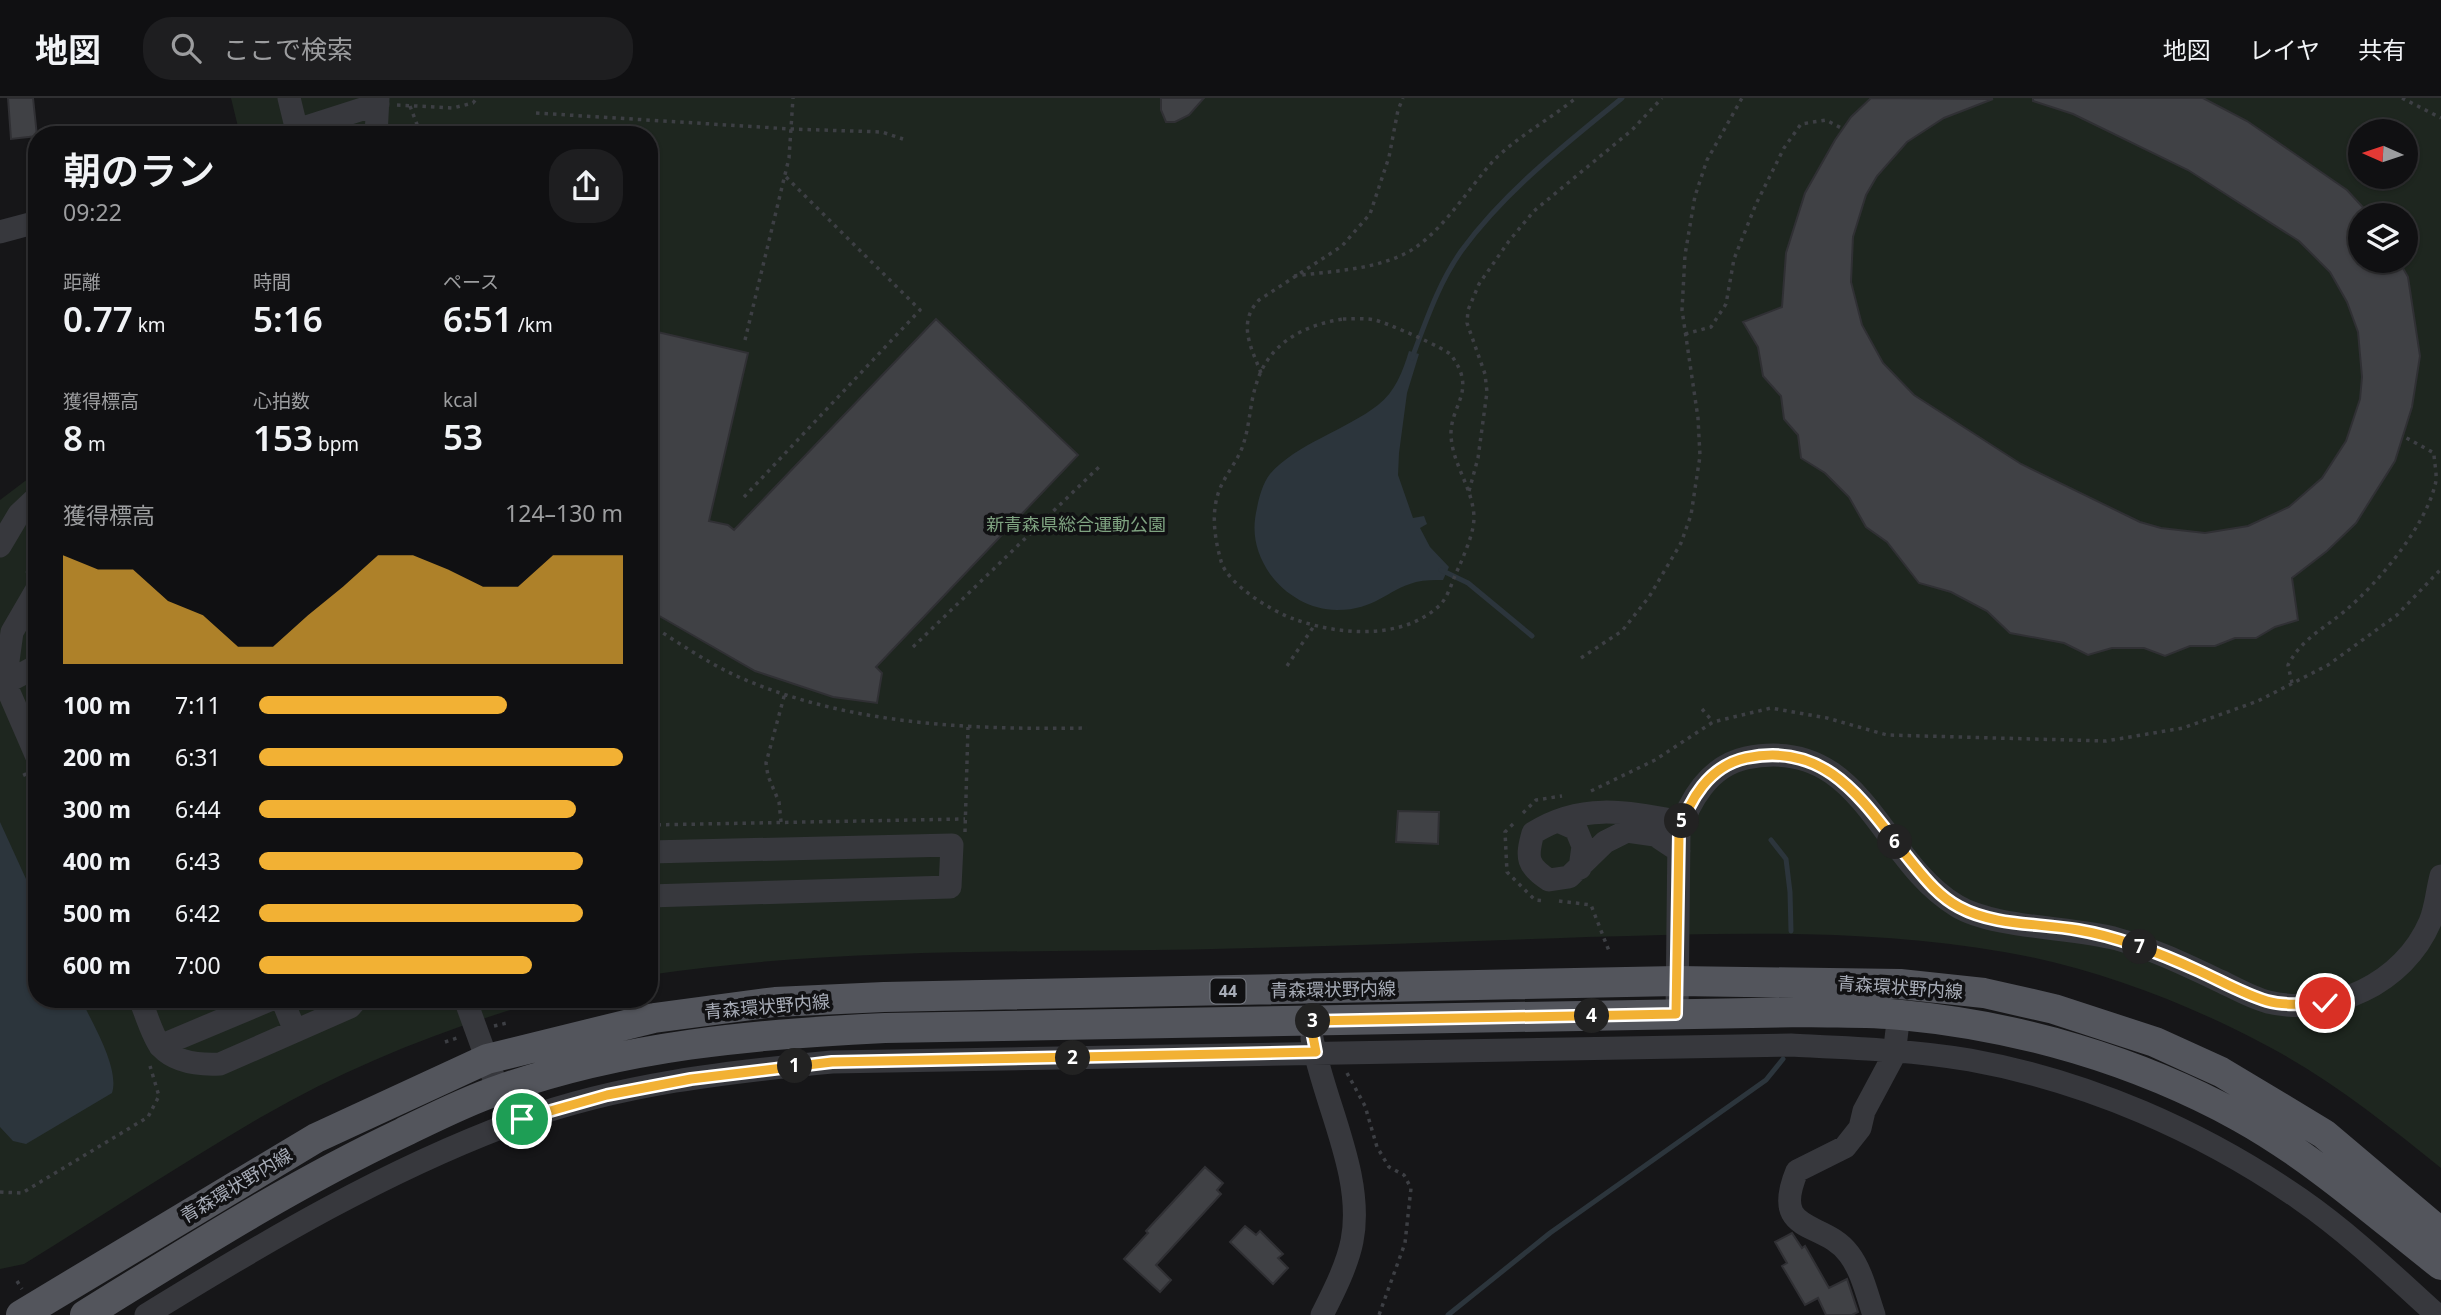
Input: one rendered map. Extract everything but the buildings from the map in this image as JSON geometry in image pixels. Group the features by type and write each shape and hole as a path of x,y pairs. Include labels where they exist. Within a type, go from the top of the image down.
{"main road":[{"name":"青森環状野内線","path":"21,1315 316,1138 487,1059 654,1018 775,1003 884,997 1677,981 1900,984 1984,993 2054,1009 2155,1042 2221,1072 2324,1134 2441,1233"},
{"path":"1155,993 1156,1023"},
{"name":"青森環状野内線","path":"85,1315 324,1170 498,1090 573,1068 668,1047 777,1033 885,1028 1806,1012 1899,1014 1960,1022 2093,1053 2163,1080 2240,1117 2294,1152 2441,1265"}],"street":[{"path":"289,98 296,126"},
{"path":"314,126 381,102 377,126"},
{"path":"0,232 28,224"},
{"path":"0,546 19,514 28,506"},
{"path":"28,608 12,632 3,677 28,716"},
{"path":"3,677 28,669"},
{"path":"1676,1014 1679,833 1682,822 1700,787 1737,760 1760,755 1787,756 1810,761 1831,770 1850,786 1933,888 1958,907 1985,918 2079,930 2119,939 2168,957 2268,1002 2325,1003 2351,996 2396,970 2414,950 2430,921 2441,876"},
{"path":"1679,852 1655,835 1627,831 1605,842 1569,877 1549,880 1534,870 1527,853 1533,834 1549,823 1577,814 1602,810 1682,822"},
{"path":"1558,821 1576,829 1583,846 1580,868"},
{"path":"658,852 953,845 950,887 658,896"},
{"path":"1309,989 1310,1021 1325,1052 1354,1212 1352,1242 1322,1315"},
{"path":"149,1008 154,1053"},
{"path":"154,1053 252,1008"},
{"path":"286,1008 295,1031"},
{"path":"154,1053 187,1063 220,1064 348,1008"},
{"path":"468,1008 498,1090"},
{"path":"1874,1315 1860,1273 1849,1252 1799,1221 1789,1207 1789,1191 1797,1171 1845,1147 1860,1128 1864,1111 1880,1084 1894,1050 1899,1014"},
{"path":"146,1315 251,1250 351,1194 522,1119 607,1095 691,1079 832,1062 1791,1045 1894,1050 1969,1060 2034,1074 2079,1088 2213,1145 2301,1200 2360,1245 2437,1315"}],"path":[{"path":"381,102 453,108 473,103 477,98"},
{"path":"745,340 785,176 793,98"},
{"path":"1261,373 1247,335 1249,310 1259,300 1342,246 1370,214 1389,157 1403,98"},
{"path":"1294,276 1353,269 1390,260 1409,251 1428,239 1497,158 1576,98"},
{"path":"1469,491 1478,458 1487,392 1485,374 1467,323 1468,310 1479,284 1534,211 1621,139 1662,98"},
{"path":"1581,658 1622,631 1649,597 1681,543 1691,515 1700,456 1698,418 1682,310 1685,255 1695,196 1707,160 1742,98"},
{"path":"2402,98 2441,118"},
{"path":"410,106 418,126"},
{"path":"536,113 883,132 904,139"},
{"path":"1685,334 1711,327 1726,304 1734,259 1756,204 1784,148 1801,124 1826,120 1843,129"},
{"path":"744,497 920,310 785,176"},
{"path":"1343,319 1376,320 1450,352 1460,370 1464,395 1451,435 1457,461 1469,491 1474,518 1469,540 1442,603 1422,618 1399,626 1364,632 1314,626 1289,618 1237,586 1222,566 1214,512 1220,487 1244,443 1256,383 1261,373 1275,348 1300,331 1317,323 1343,319"},
{"path":"2292,683 2288,665 2297,647 2346,611 2387,570 2417,524 2436,484 2434,453 2403,436"},
{"path":"913,647 1101,465"},
{"path":"1590,792 1656,761 1713,722 1771,708 1827,718 1887,736 2106,741 2183,728 2258,701 2328,665 2397,615 2441,569"},
{"path":"1287,666 1314,626"},
{"path":"658,630 741,678 785,693 886,718 968,727 1087,728"},
{"path":"781,822 779,802 768,776 766,763 785,693"},
{"path":"1702,709 1713,722"},
{"path":"965,844 968,727"},
{"path":"1546,901 1535,900 1507,872 1505,832 1536,800 1563,796"},
{"path":"658,825 965,818"},
{"path":"1558,901 1591,905 1609,951"},
{"path":"1325,1052 1365,1106 1377,1147 1389,1167 1404,1175 1411,1188 1405,1243 1379,1315"},
{"path":"0,1192 22,1193 148,1116 159,1096 154,1053"}],"green space":[{"name":"新青森県総合運動公園","path":"231,98 2441,98 2441,1168 2330,1084 2283,1054 2229,1026 2167,999 2069,966 1952,944 1849,936 1744,934 799,959 658,974 658,126 238,126"},
{"path":"28,479 28,1008 518,1008 401,1049 296,1097 24,1264 0,1269 0,500"}],"shaded area":[{"path":"1409,351 1419,354 1407,393 1398,475 1413,518 1424,516 1427,524 1420,528 1430,547 1449,567 1443,580 1416,582 1362,607 1337,610 1308,604 1291,595 1276,582 1258,550 1255,517 1263,486 1270,474 1293,454 1365,414 1384,400 1398,381"},
{"path":"0,822 28,883 28,1008 85,1008 109,1059 113,1083 112,1093 26,1144 13,1141 0,1127"}],"waterway":[{"path":"1412,358 1446,275 1479,228 1537,169 1622,98"},
{"path":"1441,570 1468,583 1532,636"},
{"path":"1771,840 1786,859 1791,931"},
{"path":"1448,1315 1550,1233 1766,1080 1783,1059"}],"route":[{"path":"522,1119 607,1095 691,1079 832,1062 1316,1052 1310,1021 1676,1014 1679,833 1686,809 1700,787 1716,774 1737,760 1760,755 1787,756 1810,761 1831,770 1850,786 1933,888 1958,907 1985,918 2079,930 2119,939 2168,957 2268,1002 2325,1003"}]}
